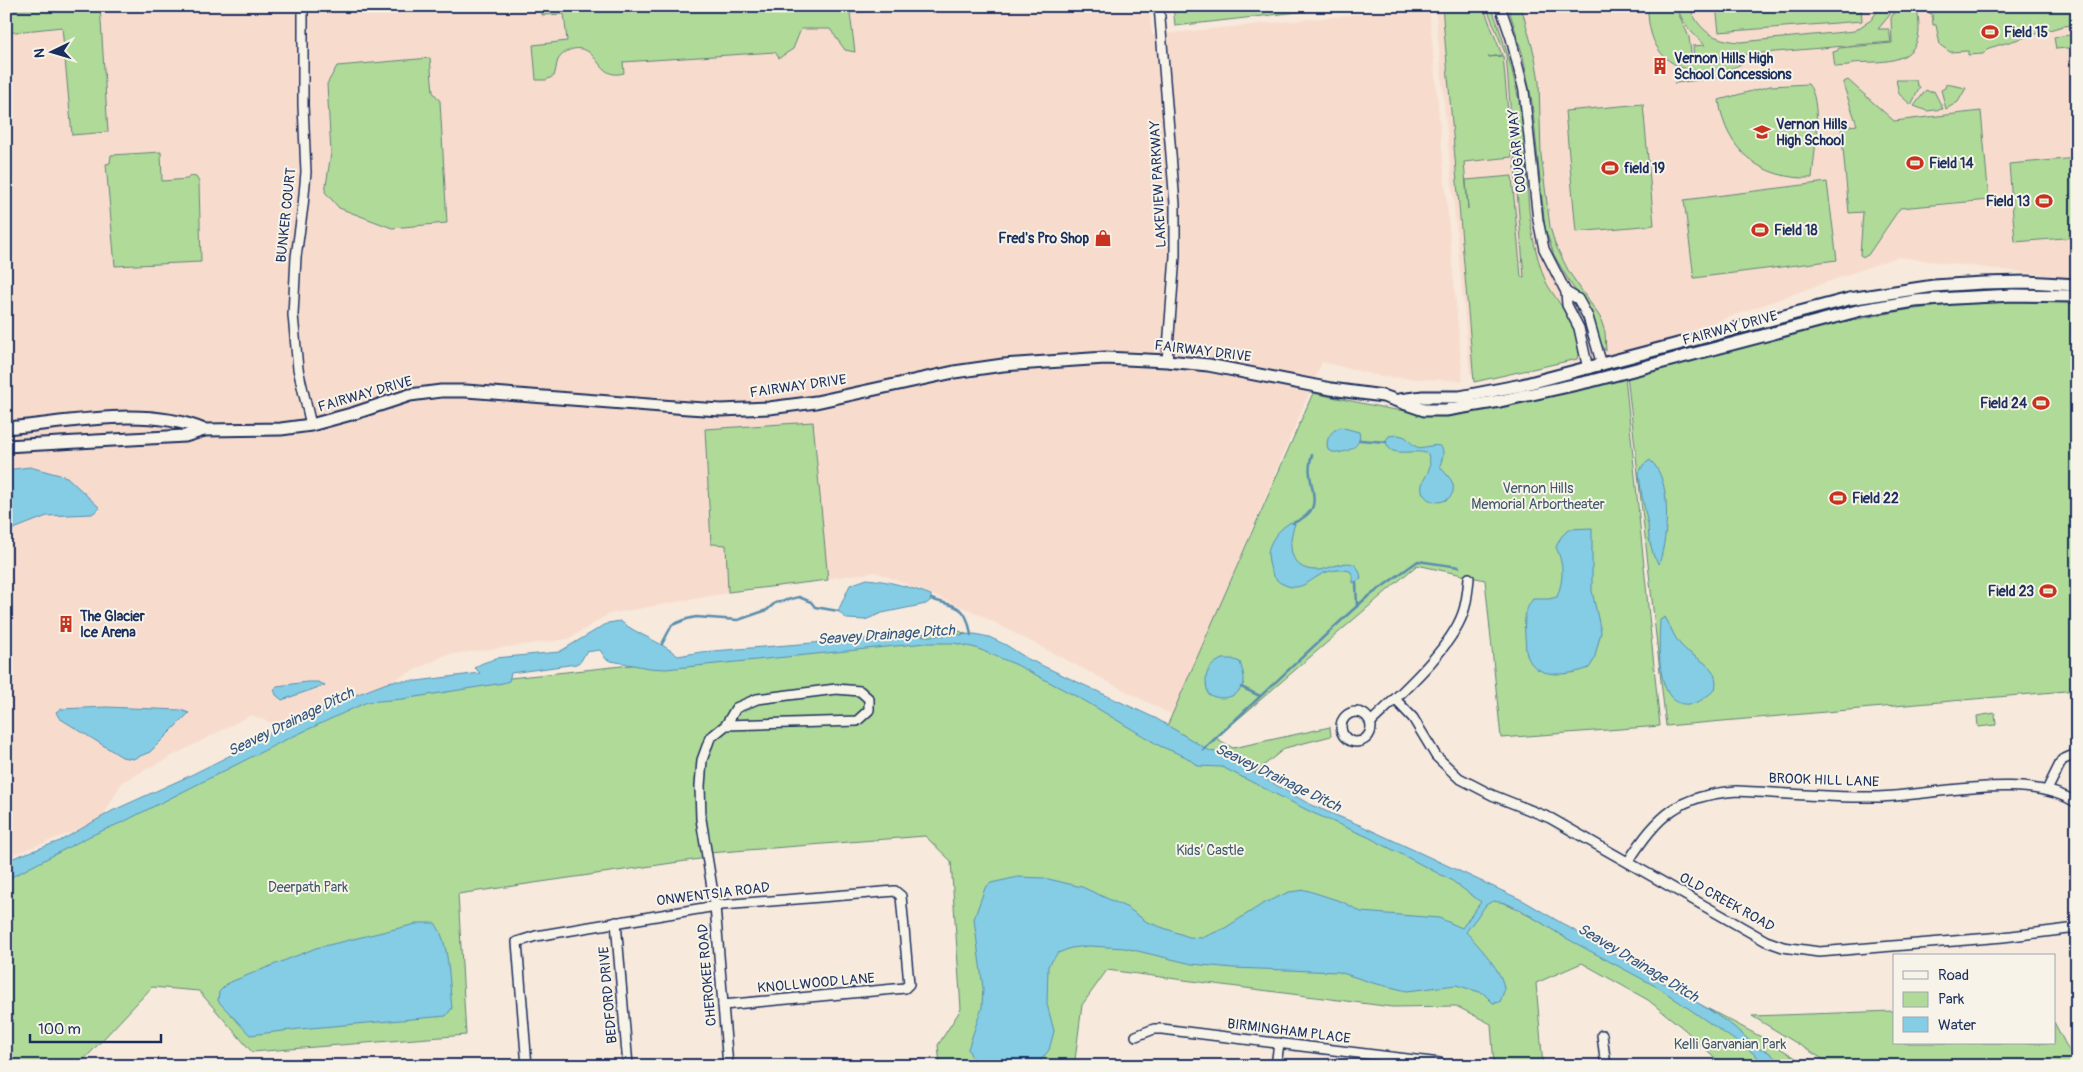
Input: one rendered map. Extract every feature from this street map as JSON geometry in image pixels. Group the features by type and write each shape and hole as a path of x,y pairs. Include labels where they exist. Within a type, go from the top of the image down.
{"main road":[{"name":"FAIRWAY DRIVE","path":"1395,401 1423,397 1460,397 1602,366 1849,299 1934,286 1982,283 2026,282 2077,285"},
{"name":"FAIRWAY DRIVE","path":"6,446 185,436 204,430 280,429 311,424 355,413 410,396 441,391 466,391 721,410 769,408 816,402 954,372 1003,365 1105,358 1167,361 1256,373 1331,389 1383,396 1424,410 1464,408 1591,381 1861,310 1915,301 2013,295 2077,296"},
{"name":"FAIRWAY DRIVE","path":"6,428 132,417 186,422 204,430"}],"street":[{"name":"BUNKER COURT","path":"303,6 303,105 306,172 296,257 293,315 298,369 311,424"},
{"name":"LAKEVIEW PARKWAY","path":"1159,6 1175,204 1175,256 1167,361"},
{"name":"COUGAR WAY","path":"1500,6 1511,38 1524,91 1538,220 1544,249 1566,292 1567,305 1579,328 1588,369"},
{"name":"COUGAR WAY","path":"1566,292 1578,300 1588,317 1602,366"},
{"path":"1371,722 1445,646 1456,629 1465,606 1470,578"},
{"name":"CHEROKEE ROAD","path":"726,725 857,721 869,710 869,699 860,691 836,689 757,699 736,708 726,725 710,738 702,760 701,818 715,906 728,1066"},
{"name":"OLD CREEK ROAD","path":"1395,698 1413,718 1436,756 1459,778 1550,818 1766,941 1802,951 1819,952 2004,937 2077,928"},
{"path":"2047,790 2062,760 2066,757 2077,757"},
{"name":"BROOK HILL LANE","path":"1628,862 1644,837 1664,815 1700,796 1720,792 1738,791 1878,797 2017,786 2047,790 2076,802"},
{"name":"ONWENTSIA ROAD","path":"527,1066 517,942 536,936 715,906 895,891 902,899 909,984"},
{"name":"BEDFORD DRIVE","path":"616,922 628,1066"},
{"name":"KNOLLWOOD LANE","path":"723,1005 896,990 905,988 909,984"},
{"name":"BIRMINGHAM PLACE","path":"1136,1036 1162,1028 1440,1064"},
{"path":"1602,1036 1606,1066"},
{"path":"1276,1066 1279,1043"}],"shaded area":[{"path":"6,6 1149,6 1152,35 1429,7 1463,381 1383,377 1322,362 1174,716 972,611 876,572 745,590 609,614 568,639 446,655 288,730 251,715 122,782 100,822 6,857"},
{"name":"Vernon Hills High School","path":"1435,6 2077,6 2077,279 1897,257 1621,356 1470,374"}],"green space":[{"path":"69,6 100,6 108,132 72,135 62,27 6,33 6,11"},
{"path":"542,6 928,6 850,13 855,52 845,50 830,29 801,29 793,49 779,58 775,52 623,62 624,73 613,74 605,70 588,52 583,49 574,49 569,50 558,60 554,76 546,80 536,80 533,45 567,41 564,14 542,15"},
{"path":"1173,6 1351,6 1175,26"},
{"path":"1442,6 1483,6 1502,55 1488,57 1503,56 1512,157 1464,162 1468,209 1466,180 1512,176 1521,277 1524,277 1506,55 1486,6 1491,6 1507,53 1519,101 1524,134 1530,223 1536,251 1547,284 1570,319 1574,329 1578,349 1577,359 1474,382"},
{"path":"1508,6 1521,6 1535,57 1539,81 1541,155 1550,227 1555,244 1569,272 1600,317 1605,332 1606,351 1601,344 1584,302 1570,283 1554,255 1545,228 1532,102 1523,56"},
{"path":"1648,6 1675,6 1689,37 1692,60 1739,56 1744,62 1730,69 1715,71 1685,69 1674,64 1657,47 1649,22"},
{"path":"1677,6 1689,6 1703,28 1715,37 1741,42 1854,31 1871,20 1881,6 1894,6 1889,16 1878,29 1889,29 1891,42 1694,59 1693,46 1705,45 1685,23"},
{"path":"1716,6 1861,6 1862,21 1719,32"},
{"path":"1897,6 1917,6 1919,33 1913,49 1906,55 1889,61 1852,63 1849,66 1835,67 1833,52 1839,48 1892,43 1891,18"},
{"name":"Field 15","path":"1934,6 2077,6 2077,25 2063,26 1989,48 1983,54 1968,55 1968,51 1950,52 1940,45 1936,25 1933,25 1932,14 1929,13"},
{"path":"2077,34 2077,47 2056,49 2054,37"},
{"path":"430,58 433,92 440,101 447,223 392,228 339,208 325,192 331,153 327,84 337,66"},
{"path":"1685,74 1698,76 1735,74 1734,76 1685,82"},
{"name":"Field 14","path":"1848,80 1894,121 1981,111 1989,200 1900,208 1868,255 1864,257 1860,255 1863,212 1849,213 1841,127 1857,125 1844,87 1844,82"},
{"path":"1896,80 1916,80 1917,85 1920,87 1911,105 1899,94"},
{"path":"1808,84 1813,92 1816,115 1816,143 1812,178 1777,174 1762,168 1738,148 1729,134 1719,100 1770,86"},
{"path":"1946,84 1966,88 1958,102 1946,109 1941,90 1945,88"},
{"path":"1926,90 1934,91 1943,109 1927,111 1914,106"},
{"name":"field 19","path":"1643,104 1654,225 1576,232 1565,111"},
{"path":"161,152 162,181 187,179 190,176 196,177 199,182 201,262 115,266 106,164 110,163 111,155"},
{"name":"Field 13","path":"2077,158 2077,237 2015,242 2009,164"},
{"name":"Field 18","path":"1827,182 1837,260 1694,278 1684,200"},
{"path":"1983,301 2077,303 2077,690 1666,726 1627,375 1811,328 1906,310"},
{"name":"Deerpath Park","path":"1625,376 1660,726 1501,738 1485,580 1417,565 1216,738 1233,748 1330,727 1331,736 1285,748 1251,776 1605,954 1765,1039 1809,1066 1724,1066 1684,1029 1648,1000 1582,963 1536,983 1543,1066 1494,1066 1491,1024 1456,1006 1392,1007 1107,970 1082,1005 1075,1060 1080,1066 940,1066 938,1045 961,1009 951,861 925,836 709,853 700,859 458,894 466,1035 252,1052 199,991 152,987 78,1066 6,1066 6,870 361,694 957,630 1072,682 1164,733 1313,393 1390,409 1415,412"},
{"path":"813,422 828,580 728,592 726,545 711,544 705,429"},
{"path":"1995,713 1996,725 1978,727 1977,716"},
{"path":"1893,1011 1893,1044 2056,1044 2056,1026 2077,1066 1834,1066 1752,1016"}],"water":[{"path":"1340,427 1359,432 1360,438 1355,447 1350,450 1333,452 1328,450 1327,442 1333,431"},
{"path":"1397,435 1407,438 1420,448 1437,446 1442,449 1443,455 1440,466 1453,485 1451,496 1447,500 1436,502 1425,497 1422,488 1430,467 1428,454 1391,450 1386,440 1389,436"},
{"path":"1650,460 1657,469 1662,481 1667,509 1665,539 1659,564 1654,557 1649,539 1639,473 1643,465"},
{"path":"30,467 67,477 100,508 92,514 47,516 6,532 6,470"},
{"path":"1291,522 1295,524 1291,540 1292,554 1300,566 1316,570 1349,563 1355,565 1359,570 1361,579 1353,583 1353,576 1350,571 1340,570 1324,573 1304,584 1294,587 1279,582 1271,570 1268,550 1275,536"},
{"path":"1592,528 1592,591 1601,632 1594,660 1589,668 1573,673 1554,674 1545,672 1531,663 1527,655 1526,612 1533,599 1557,597 1562,572 1561,560 1556,547 1561,537 1569,529"},
{"path":"867,579 915,589 931,595 931,600 926,604 882,613 865,620 847,619 838,611 850,585"},
{"path":"1665,617 1680,644 1705,663 1714,674 1716,681 1715,690 1695,703 1682,704 1672,698 1666,688 1662,675 1659,645 1660,620"},
{"name":"Seavey Drainage Ditch","path":"620,621 678,656 701,652 862,639 899,633 928,636 975,634 989,637 1028,659 1157,719 1210,751 1220,753 1311,805 1362,826 1524,901 1708,1009 1733,1026 1759,1049 1769,1053 1782,1066 1768,1066 1753,1053 1659,988 1564,937 1521,910 1505,903 1493,901 1486,905 1466,932 1490,959 1500,976 1504,991 1500,1002 1493,1003 1483,993 1456,985 1407,991 1339,972 1233,968 1192,964 1125,948 1089,946 1071,948 1058,953 1048,966 1047,1004 1054,1031 1049,1050 1037,1065 972,1066 974,1062 968,1049 982,1007 983,988 974,919 985,888 991,883 1018,877 1044,878 1082,887 1128,908 1147,922 1189,937 1202,938 1225,928 1264,903 1289,892 1306,890 1343,902 1361,912 1439,918 1462,928 1481,902 1451,880 1368,837 1313,813 1222,767 1198,766 1186,757 1160,746 1085,701 1017,665 976,648 954,643 926,643 666,669 611,661 606,659 600,650 586,652 581,661 576,664 511,673 509,681 503,683 403,699 367,702 281,742 125,821 90,836 6,880 6,862 13,858 60,841 112,811 187,777 263,739 274,729 392,681 417,681 480,673 475,668 496,658 559,652 608,623"},
{"path":"1222,659 1232,659 1240,662 1244,680 1240,690 1232,696 1218,698 1208,694 1206,678 1212,665"},
{"path":"318,682 325,685 282,700 276,695 274,689 277,686"},
{"path":"106,707 181,710 189,713 150,752 133,759 122,757 59,718 56,712 60,709"},
{"path":"420,923 435,923 444,941 452,1008 446,1016 250,1035 218,1001 219,992 228,983 316,948"}],"waterway":[{"path":"1360,440 1386,442"},
{"path":"1293,523 1305,517 1311,510 1314,502 1310,475 1312,455"},
{"name":"Seavey Drainage Ditch","path":"1203,750 1365,599 1418,561 1459,567"},
{"path":"1356,582 1357,606"},
{"path":"662,644 672,625 687,619 696,617 738,620 767,610 775,603 799,597 811,602 815,607 838,611"},
{"path":"931,599 959,608 966,617 971,635"},
{"path":"1241,687 1260,696"}],"place":[{"name":"Field 15","path":"1990,32"},
{"name":"Vernon Hills High School Concessions","path":"1660,66"},
{"name":"Vernon Hills High School","path":"1762,132"},
{"name":"Field 14","path":"1915,163"},
{"name":"field 19","path":"1610,168"},
{"name":"Field 13","path":"2044,201"},
{"name":"Field 18","path":"1760,230"},
{"name":"Fred's Pro Shop","path":"1103,238"},
{"name":"Field 24","path":"2041,403"},
{"name":"Field 22","path":"1838,498"},
{"name":"Field 23","path":"2048,591"},
{"name":"The Glacier Ice Arena","path":"66,624"}],"park label":[{"name":"Vernon Hills Memorial Arbortheater","path":"1538,496"},
{"name":"Kids’ Castle","path":"1210,850"},
{"name":"Kelli Garvanian Park","path":"1730,1044"}]}
